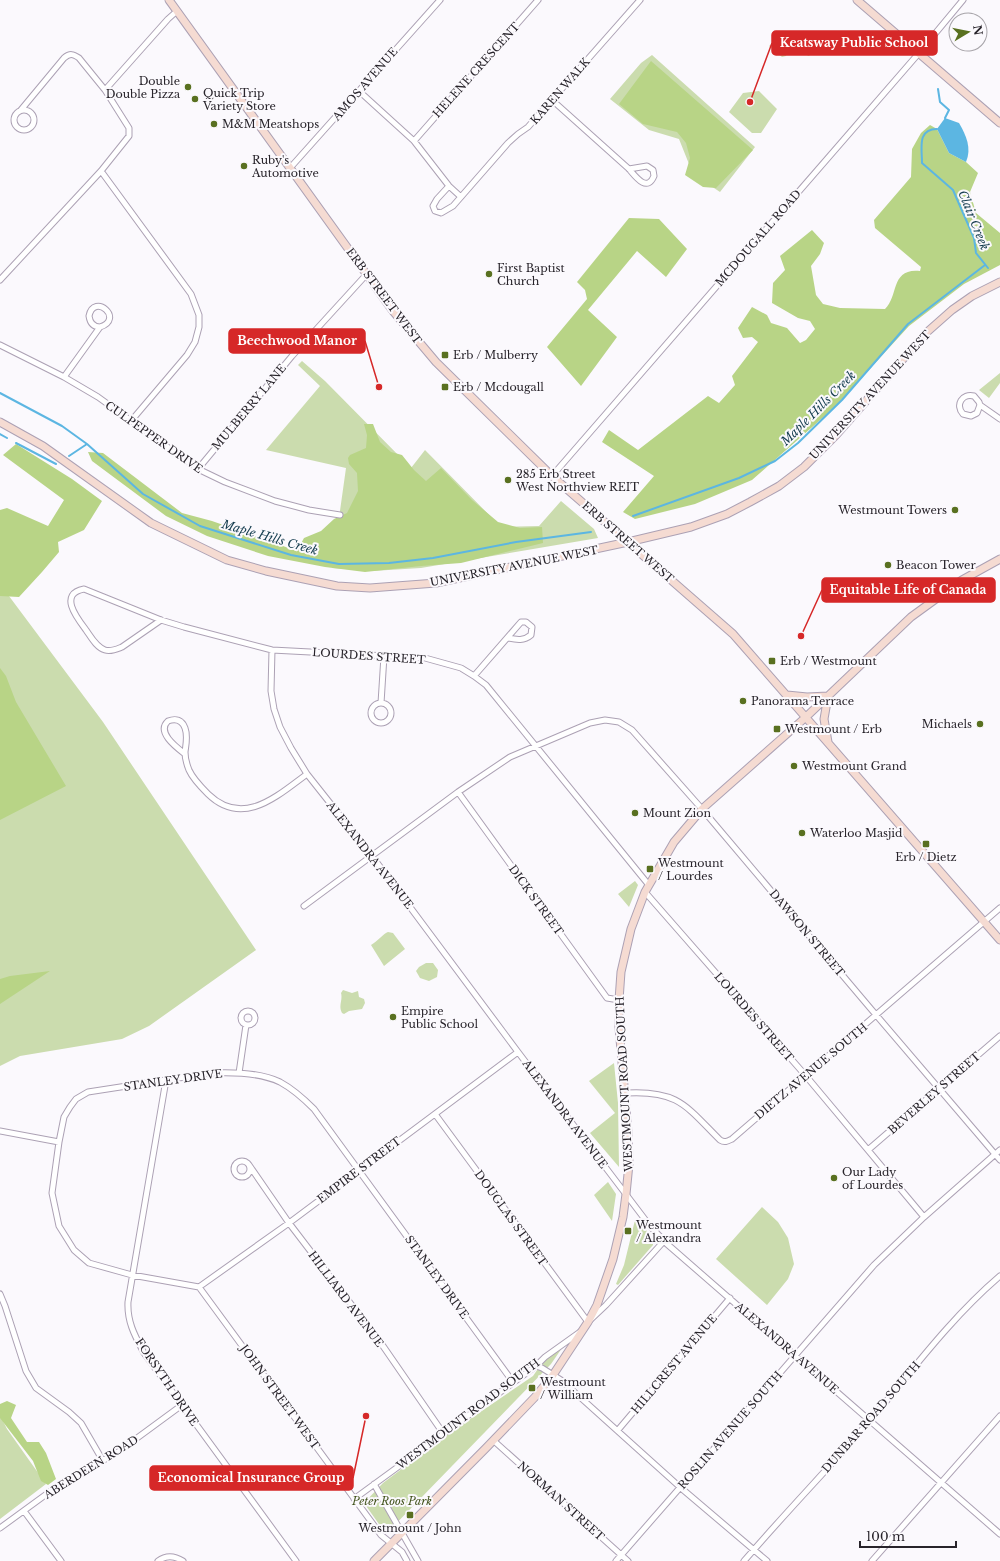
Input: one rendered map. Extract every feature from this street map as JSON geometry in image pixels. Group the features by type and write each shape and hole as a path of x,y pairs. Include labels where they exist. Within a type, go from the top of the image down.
{"main road":[{"name":"ERB STREET WEST","path":"169,0 366,275 397,317 436,362 552,476 733,634 1000,940"},
{"path":"857,0 1000,122"},
{"name":"UNIVERSITY AVENUE WEST","path":"0,422 43,446 151,523 227,560 266,571 337,586 370,588 436,583 628,542 691,527 727,514 778,486 804,467 836,435 926,333 952,310 972,296 1000,282"},
{"name":"WESTMOUNT ROAD SOUTH","path":"374,1561 392,1545 535,1397 553,1375 588,1322 596,1305 614,1259 623,1217 629,1164 626,1094 619,1027 621,972 631,929 648,884 674,842 702,809 806,717 911,617 962,580 1000,559"},
{"path":"787,695 807,697 828,696 824,719 828,743"}],"street":[{"name":"AMOS AVENUE","path":"290,168 440,0"},
{"name":"HELENE CRESCENT","path":"414,141 538,0"},
{"name":"KAREN WALK","path":"449,186 434,203 433,206 435,211 441,212 448,210 461,197 508,143 528,127 640,0"},
{"name":"MCDOUGALL ROAD","path":"552,476 963,0"},
{"path":"105,90 168,19 177,11"},
{"path":"0,280 101,171 129,136 129,128 105,90 79,58 73,54 68,54 14,117 15,124 19,129 30,129 34,122 33,115 27,110 20,111"},
{"path":"359,91 414,141 449,186 461,197"},
{"path":"552,100 629,169 639,181 643,183 650,181 654,176 653,170 647,166 629,169"},
{"path":"101,171 192,294 199,315 198,336 187,355 131,421"},
{"name":"MULBERRY LANE","path":"198,469 292,356 366,275"},
{"path":"64,377 100,327 109,321 109,314 103,307 97,306 92,309 89,316 91,324 100,327"},
{"name":"CULPEPPER DRIVE","path":"0,345 64,377 131,421 198,469 225,482 275,501 309,510 340,515"},
{"path":"980,405 977,413 970,416 963,414 959,408 961,400 968,395 974,396 977,398 980,405 1000,418"},
{"name":"LOURDES STREET","path":"161,620 116,650 106,651 101,649 96,644 74,612 71,599 72,594 77,590 84,589 161,620 272,650 425,658 461,668 486,685 648,884"},
{"path":"474,676 521,622 526,622 532,628 531,635 528,637 520,640 508,638"},
{"name":"ALEXANDRA AVENUE","path":"272,650 271,691 274,709 280,727 307,774 372,856 650,1226 664,1241 1000,1534"},
{"path":"382,703 384,656"},
{"path":"185,754 173,745 168,738 165,731 165,726 168,721 176,719 179,720 185,728 187,741 185,754 189,770 204,790 219,803 226,807 236,809 246,809 266,802 307,774"},
{"name":"DAWSON STREET","path":"536,745 590,723 605,720 619,722 632,730 702,809 876,1016 998,1152 1000,1160"},
{"path":"304,906 458,792 510,756 536,745"},
{"name":"DICK STREET","path":"458,792 607,998 619,1000"},
{"name":"LOURDES STREET","path":"645,892 806,1076 924,1217"},
{"name":"DIETZ AVENUE SOUTH","path":"626,1094 656,1094 668,1096 693,1112 720,1140 723,1142 732,1139 1000,908"},
{"path":"239,1073 246,1025"},
{"name":"BEVERLEY STREET","path":"868,1150 1000,1036"},
{"name":"EMPIRE STREET","path":"199,1287 289,1223 518,1052"},
{"name":"STANLEY DRIVE","path":"199,1287 132,1275 89,1263 74,1250 59,1226 52,1193 58,1142 64,1117 76,1099 88,1092 211,1073 239,1073 279,1082 300,1095 314,1110 359,1170 513,1382"},
{"name":"FORSYTH DRIVE","path":"166,1080 132,1275 128,1313 132,1330 144,1353 296,1561"},
{"name":"DOUGLAS STREET","path":"435,1114 588,1322"},
{"path":"0,1130 58,1142"},
{"name":"ROSLIN AVENUE SOUTH","path":"616,1561 874,1265 924,1217 998,1152"},
{"name":"HILLIARD AVENUE","path":"249,1165 289,1223 382,1346 443,1434"},
{"name":"WESTMOUNT ROAD SOUTH","path":"588,1322 606,1305 664,1241"},
{"name":"DUNBAR ROAD SOUTH","path":"744,1561 869,1421 944,1330 964,1309 1000,1276"},
{"name":"JOHN STREET WEST","path":"199,1287 381,1535 402,1552 407,1561"},
{"path":"0,1294 30,1380 36,1388 81,1423 103,1461"},
{"name":"HILLCREST AVENUE","path":"618,1430 730,1298"},
{"name":"WESTMOUNT ROAD SOUTH","path":"354,1499 536,1366 545,1357 582,1330"},
{"path":"536,1366 561,1380 681,1488 767,1561"},
{"name":"ABERDEEN ROAD","path":"0,1528 24,1512 59,1485 118,1452 182,1405"},
{"path":"872,1561 1000,1416"},
{"name":"NORMAN STREET","path":"494,1441 628,1561"},
{"path":"374,1484 418,1561"},
{"path":"24,1512 61,1561"},
{"path":"158,1561 168,1556 177,1557 183,1561"}],"green space":[{"path":"799,39 805,42 810,48 812,52 809,56 802,53 795,45"},
{"path":"778,40 789,49 786,56 782,57 769,46"},
{"path":"652,55 755,147 720,192 693,174 679,139 649,130 610,99 641,63"},
{"path":"651,61 753,150 716,188 703,187 685,175 690,158 686,143 677,132 643,124 619,104"},
{"path":"759,91 777,109 761,133 752,133 729,112 743,93"},
{"path":"930,125 937,129 949,153 966,162 978,173 970,192 976,213 1000,233 1000,265 964,284 909,326 835,407 752,480 695,504 635,519 623,512 654,476 602,442 609,430 638,450 708,396 719,403 735,385 732,376 758,342 752,337 743,338 738,328 752,307 767,315 771,323 787,328 800,343 806,340 815,329 810,321 798,318 772,303 773,283 785,270 780,256 812,230 824,243 820,254 811,266 816,295 823,304 840,308 885,309 889,304 899,278 910,271 920,271 921,267 875,228 874,220 911,177 912,149 921,133"},
{"path":"629,218 659,219 687,249 666,277 637,251 588,310 617,337 581,386 547,347 587,299 585,290 577,282"},
{"path":"302,361 325,381 411,468 425,450 501,527 539,526 561,501 594,529 598,538 421,568 372,571 332,568 346,468 266,450 320,386 298,365"},
{"path":"1000,373 1000,383 989,398 979,390"},
{"path":"364,424 373,424 380,442 391,452 402,455 414,470 426,481 441,468 472,500 498,522 520,528 542,527 543,543 461,563 365,572 325,567 268,556 207,536 166,516 92,461 88,452 103,453 182,513 212,521 297,551 304,538 321,531 334,519 347,513 358,491 357,473 349,464 348,458 350,455 366,448 367,435"},
{"path":"16,444 72,479 102,501 84,530 58,542 59,552 19,597 0,596 0,510 7,508 48,526 64,500 3,455"},
{"path":"0,584 103,722 256,950 149,1026 122,1039 20,1056 0,1066"},
{"path":"0,668 6,676 16,702 66,786 0,820"},
{"path":"635,881 638,885 629,907 618,894"},
{"path":"388,932 393,933 405,949 384,966 371,945"},
{"path":"426,963 433,963 438,970 437,977 429,981 420,978 416,971 419,967"},
{"path":"50,971 0,1004 0,979 10,976"},
{"path":"343,990 352,993 358,991 359,997 364,999 365,1003 362,1009 349,1011 344,1014 342,1013 340,1005 341,993"},
{"path":"614,1063 618,1103 619,1167 590,1133 615,1113 589,1081"},
{"path":"608,1182 616,1194 612,1221 594,1195"},
{"path":"762,1207 778,1222 788,1238 794,1264 788,1279 767,1305 716,1259"},
{"path":"635,1220 638,1221 648,1232 652,1238 653,1245 618,1285 616,1284 624,1265"},
{"name":"Peter Roos Park","path":"562,1348 551,1364 386,1534 364,1503 383,1483 451,1432 533,1376 544,1360"},
{"path":"7,1401 16,1405 11,1418 27,1442 39,1442 46,1453 56,1479 48,1485 41,1481 33,1461 0,1418 0,1404"},
{"path":"0,1415 7,1429 46,1484 0,1519"}],"water":[{"path":"945,118 959,123 964,132 968,147 968,157 966,162 949,153 937,129"}],"waterway":[{"name":"Clair Creek","path":"938,89 940,102 949,110 945,118"},
{"name":"Clair Creek","path":"937,129 926,132 923,136 921,146 922,163 953,190 974,238 976,253 988,268"},
{"name":"Maple Hills Creek","path":"633,516 739,478 775,461 798,443 842,400 908,324 985,265"},
{"name":"Maple Hills Creek","path":"0,393 62,426 87,444 143,494 200,526 291,555 339,564 389,563 433,558 516,542 591,532"},
{"name":"Maple Hills Creek","path":"0,434 7,438"},
{"name":"Maple Hills Creek","path":"16,443 56,464"},
{"name":"Maple Hills Creek","path":"69,456 87,444"}],"place":[{"name":"Double Double Pizza","path":"188,87"},
{"name":"Quick Trip Variety Store","path":"195,99"},
{"name":"Keatsway Public School","path":"750,102"},
{"name":"M&M Meatshops","path":"214,124"},
{"name":"Ruby's Automotive","path":"244,166"},
{"name":"First Baptist Church","path":"489,274"},
{"name":"Erb / Mulberry","path":"445,355"},
{"name":"Beechwood Manor","path":"379,387"},
{"name":"Erb / Mcdougall","path":"445,387"},
{"name":"285 Erb Street West Northview REIT","path":"508,480"},
{"name":"Westmount Towers","path":"955,510"},
{"name":"Beacon Tower","path":"888,565"},
{"name":"Equitable Life of Canada","path":"801,636"},
{"name":"Erb / Westmount","path":"772,661"},
{"name":"Panorama Terrace","path":"743,701"},
{"name":"Michaels","path":"980,724"},
{"name":"Westmount / Erb","path":"777,729"},
{"name":"Westmount Grand","path":"794,766"},
{"name":"Mount Zion","path":"635,813"},
{"name":"Waterloo Masjid","path":"802,833"},
{"name":"Erb / Dietz","path":"926,844"},
{"name":"Westmount / Lourdes","path":"650,869"},
{"name":"Empire Public School","path":"393,1017"},
{"name":"Our Lady of Lourdes","path":"834,1178"},
{"name":"Westmount / Alexandra","path":"628,1231"},
{"name":"Westmount / William","path":"532,1388"},
{"name":"Economical Insurance Group","path":"366,1416"},
{"name":"Westmount / John","path":"410,1515"}]}
